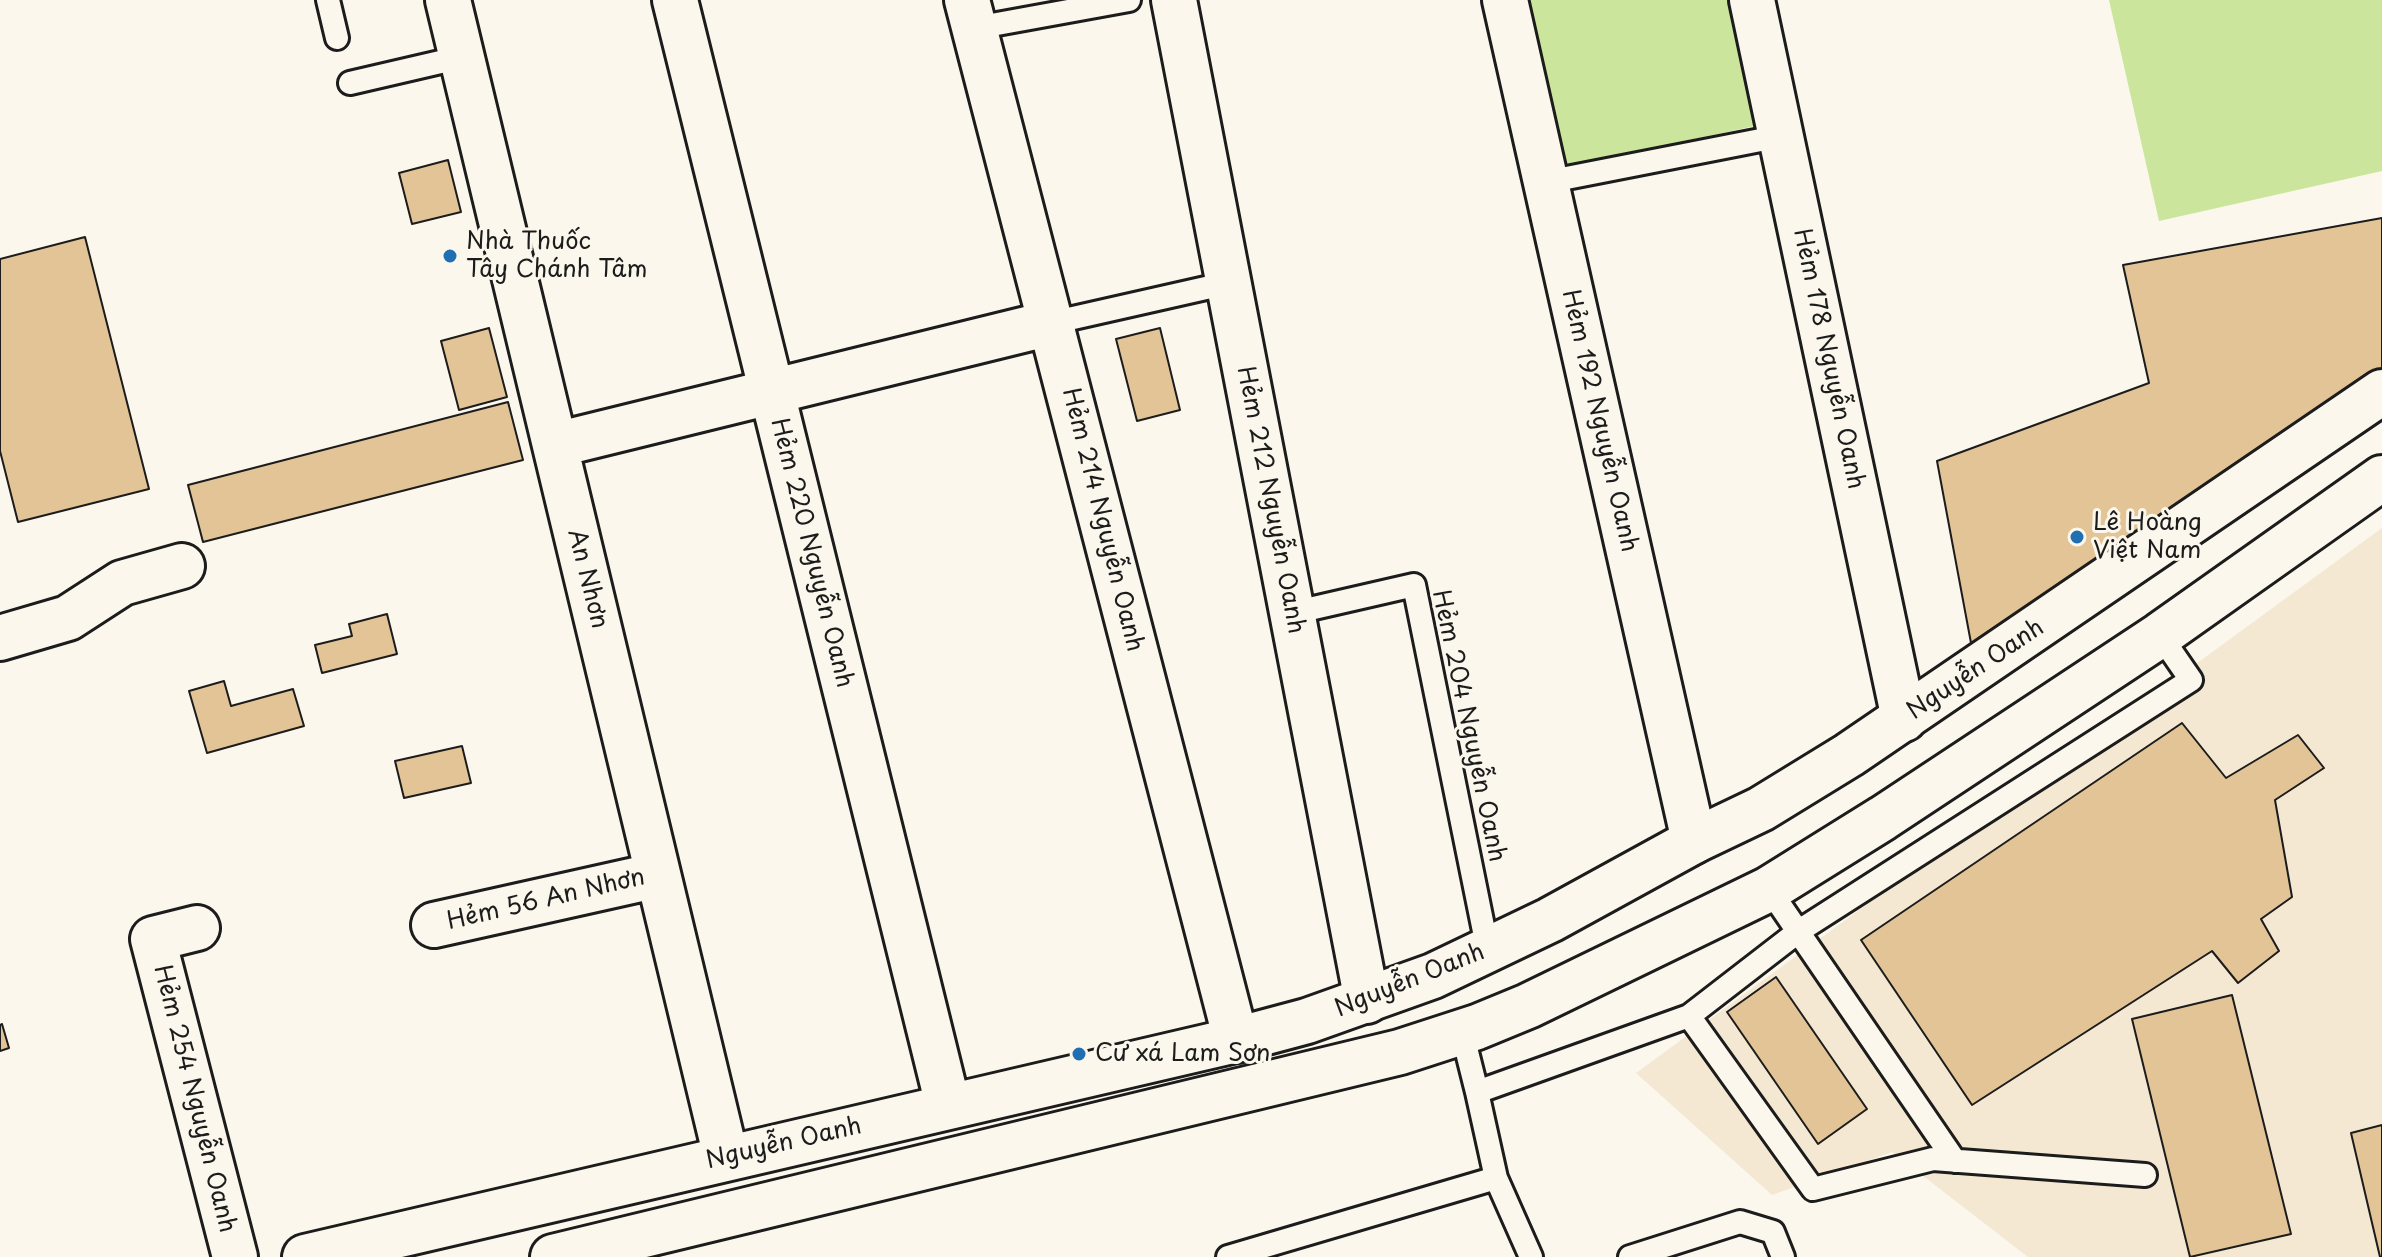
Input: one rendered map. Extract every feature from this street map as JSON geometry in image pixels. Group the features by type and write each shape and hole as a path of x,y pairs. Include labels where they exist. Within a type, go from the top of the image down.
{"street":[{"name":"An Nhơn","path":"448,0 740,1212"},
{"name":"Hẻm 220 Nguyễn Oanh","path":"675,0 948,1105"},
{"name":"Hẻm 212 Nguyễn Oanh","path":"1174,0 1380,1057"},
{"name":"Hẻm 192 Nguyễn Oanh","path":"1505,0 1694,841"},
{"name":"Hẻm 178 Nguyễn Oanh","path":"1752,0 1920,794"},
{"name":"Hẻm 214 Nguyễn Oanh","path":"971,14 1236,1040"},
{"path":"555,445 1051,323"},
{"name":"Nguyễn Oanh","path":"305,1257 1236,1040 1367,1001 1447,969 1488,951 1694,841 1761,809 1904,719 2382,392"},
{"path":"553,1257 1380,1057 1482,1024 1671,938 1769,889 1920,794 2160,635 2382,478"},
{"path":"5,637 68,618 122,583 182,566"},
{"name":"Hẻm 56 An Nhơn","path":"434,925 658,875"},
{"name":"Hẻm 254 Nguyễn Oanh","path":"197,928 153,939 235,1257"},
{"path":"1482,1024 1488,951"},
{"path":"1447,969 1482,1024"}],"lane":[{"path":"328,0 337,38"},
{"path":"971,14 1129,0"},
{"path":"350,83 462,57"},
{"path":"1546,182 1781,136"},
{"path":"1051,323 1228,283"},
{"name":"Hẻm 204 Nguyễn Oanh","path":"1292,613 1414,585 1488,951"},
{"path":"1477,1092 1689,1016 1799,931 2191,680 2160,635"},
{"path":"1769,889 1955,1161"},
{"path":"1689,1016 1813,1189 1933,1159 2145,1175"},
{"path":"1482,1024 1477,1092 1496,1178 1531,1257"},
{"path":"1228,1257 1496,1178"},
{"path":"1630,1257 1740,1222 1773,1232 1783,1257"}],"shaded area":[{"path":"2382,528 2382,1257 2028,1257 1892,1152 1772,1195 1636,1073"}],"green space":[{"path":"1517,0 1731,0 1759,125 1557,169"},
{"path":"2109,0 2382,0 2382,171 2159,221"}],"building":[{"path":"448,160 461,212 412,224 399,173"},
{"path":"2382,218 2382,373 1974,659 1937,461 2149,383 2123,265"},
{"path":"85,237 149,489 18,522 0,451 0,259"},
{"path":"489,328 507,397 459,410 441,341"},
{"path":"1160,328 1180,410 1137,421 1116,339"},
{"path":"508,402 523,460 203,542 188,485"},
{"path":"387,614 397,654 322,673 315,645 352,636 349,624"},
{"path":"224,681 231,706 293,689 304,726 207,753 189,691"},
{"path":"2182,723 2226,778 2298,735 2324,768 2275,800 2292,897 2261,919 2279,951 2238,983 2212,951 1972,1105 1861,940"},
{"path":"462,746 471,783 404,798 395,761"},
{"path":"1776,977 1867,1109 1818,1144 1727,1012"},
{"path":"2232,995 2291,1234 2190,1257 2132,1019"},
{"path":"0,1025 9,1048 0,1051"},
{"path":"2382,1125 2382,1257 2380,1257 2351,1133"}],"place":[{"name":"Nhà Thuốc Tây Chánh Tâm","path":"450,256"},
{"name":"Lê Hoàng Việt Nam","path":"2077,537"},
{"name":"Cư xá Lam Sơn","path":"1079,1054"}]}
